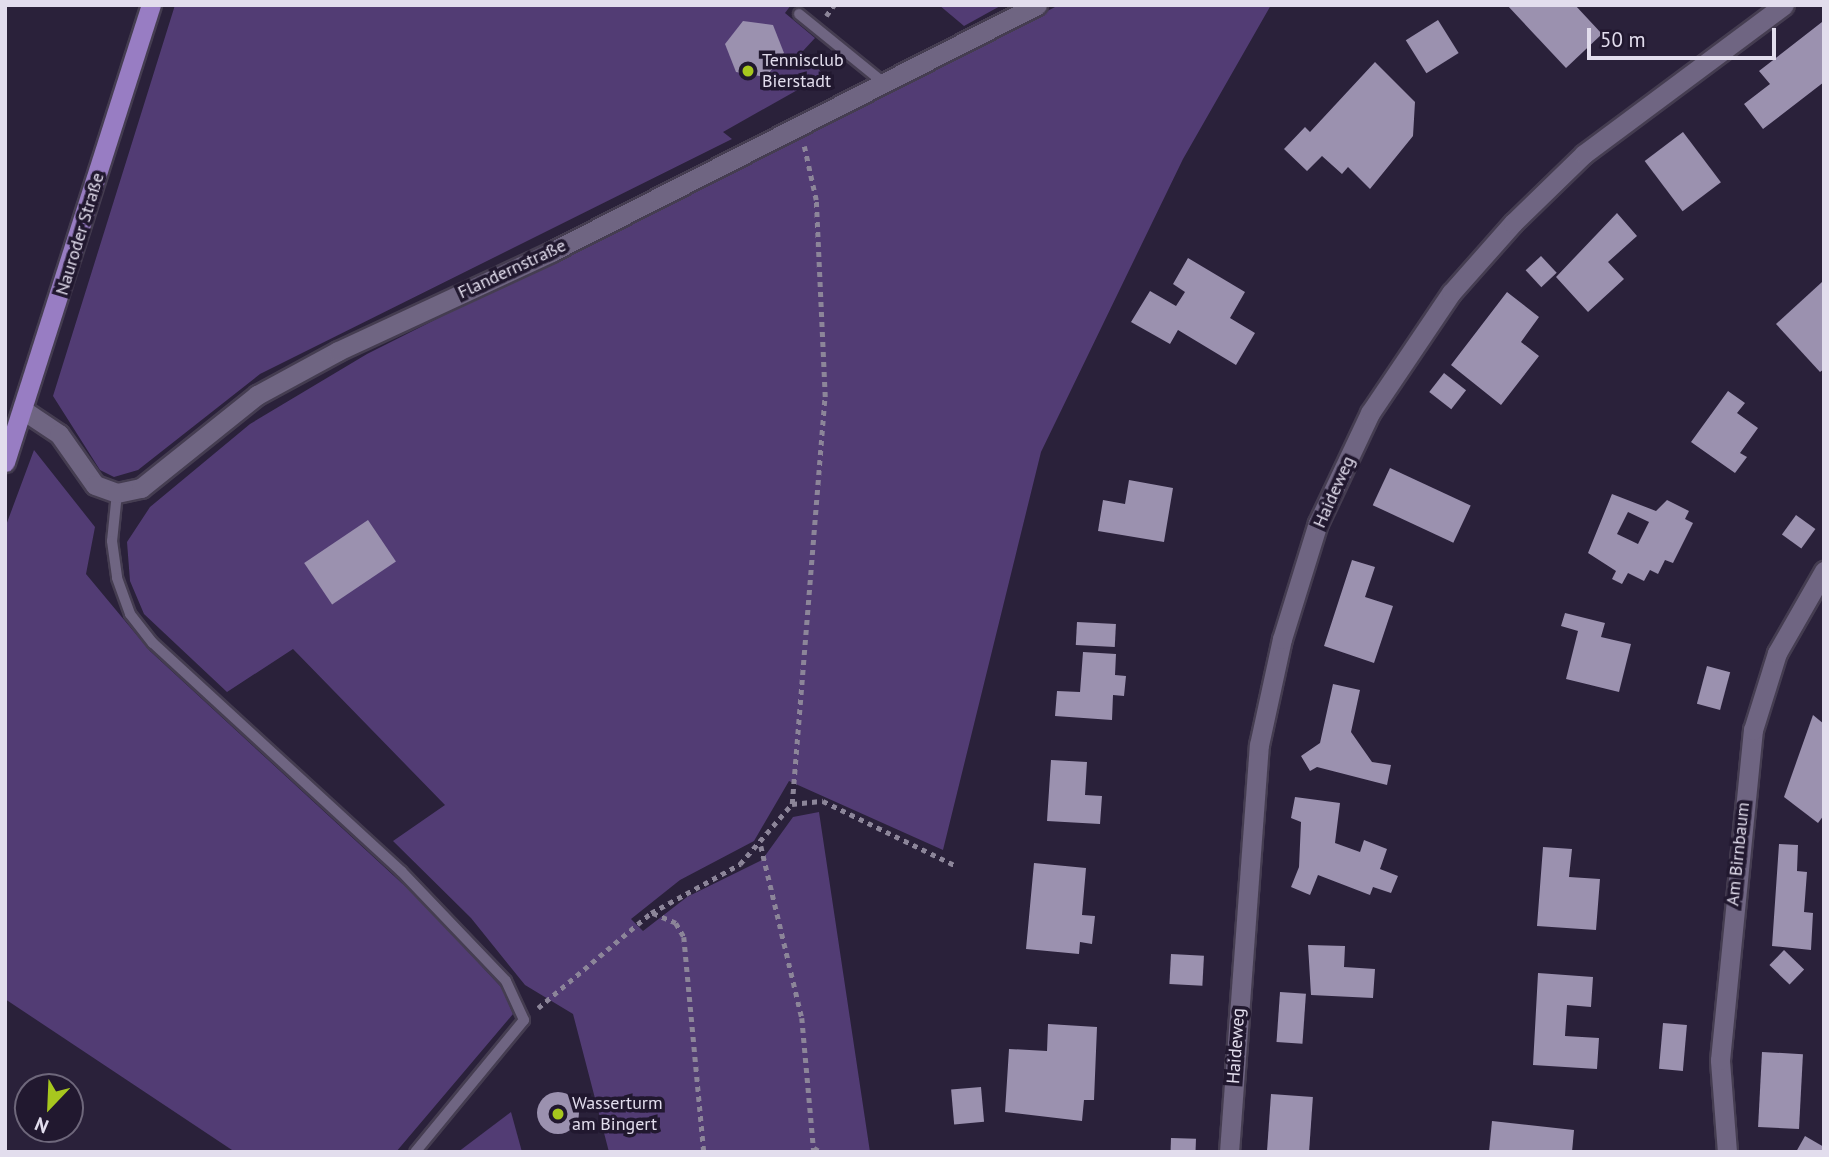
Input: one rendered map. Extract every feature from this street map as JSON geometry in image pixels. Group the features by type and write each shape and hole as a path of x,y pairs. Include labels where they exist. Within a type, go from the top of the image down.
{"main road":[{"name":"Nauroder Straße","path":"5,462 151,5"}],"street":[{"name":"Flandernstraße","path":"117,493 141,488 257,395 338,351 551,252 1037,5"},
{"name":"Haideweg","path":"1229,1152 1259,745 1282,639 1318,523 1370,412 1451,293 1513,223 1584,154 1784,5"},
{"path":"23,410 59,434 94,485 117,493"},
{"name":"Am Birnbaum","path":"1727,1152 1720,1060 1753,730 1777,653 1824,571"}],"lane":[{"path":"799,14 884,83"},
{"path":"117,493 112,541 117,578 130,614 153,643 401,871 506,981 524,1020 415,1152"}],"path":[{"path":"524,1020 651,913 740,864 761,846 792,804 825,397 816,200 799,124"},
{"path":"792,804 823,802 956,866"},
{"path":"761,846 781,912 802,1018 814,1150 821,1152"},
{"path":"651,913 676,923 684,937 704,1152"}],"shaded area":[{"path":"175,5 791,5 785,13 815,38 802,52 824,75 723,132 732,139 260,374 138,470 114,477 100,470 53,396"},
{"path":"939,5 1002,5 964,26"},
{"path":"1059,5 1271,5 1183,159 1041,452 943,850 789,781 754,841 680,880 631,919 643,931 687,897 762,860 793,817 819,812 870,1152 609,1152 573,1014 525,985 471,918 393,841 445,805 293,649 227,692 144,614 130,581 127,542 150,507 250,424 367,354"},
{"path":"34,450 95,527 86,574 150,651 419,899 502,988 513,1014 396,1152 235,1152 5,999 5,528"},
{"path":"511,1112 522,1152 458,1152"}],"building":[{"path":"1507,5 1575,5 1602,34 1566,68"},
{"path":"1438,20 1459,53 1426,73 1406,40"},
{"path":"743,21 773,25 784,53 766,77 736,72 725,44"},
{"path":"1822,22 1824,82 1763,129 1744,104 1770,84 1759,71"},
{"path":"1375,62 1415,102 1413,136 1370,189 1348,167 1342,174 1322,156 1307,171 1284,149 1305,127 1310,132"},
{"path":"1683,132 1721,182 1683,211 1645,161"},
{"path":"1617,213 1637,236 1608,262 1624,279 1588,312 1556,277"},
{"path":"1541,256 1557,273 1541,287 1526,270"},
{"path":"1188,258 1245,292 1230,318 1255,333 1236,365 1178,330 1170,344 1131,322 1150,291 1176,306 1185,292 1173,284"},
{"path":"1822,282 1824,369 1820,372 1776,324"},
{"path":"1507,292 1539,317 1521,342 1539,356 1501,405 1451,365"},
{"path":"1444,373 1466,390 1451,409 1429,392"},
{"path":"1728,391 1745,403 1737,413 1758,428 1740,453 1747,457 1735,473 1691,442"},
{"path":"1390,468 1471,506 1453,543 1373,505"},
{"path":"1129,480 1173,488 1164,542 1098,531 1103,500 1125,504"},
{"path":"1612,494 1656,511 1667,500 1689,511 1685,519 1693,523 1673,563 1665,560 1658,574 1650,570 1644,581 1628,573 1622,584 1612,579 1616,571 1588,553","holes":["1628,512 1649,522 1638,544 1617,534"]},
{"path":"1796,515 1815,529 1801,549 1782,534"},
{"path":"368,520 396,561 332,605 304,563"},
{"path":"1352,560 1375,567 1365,597 1393,606 1374,663 1324,646"},
{"path":"1565,613 1605,623 1601,637 1631,644 1619,692 1566,679 1578,631 1561,626"},
{"path":"1077,622 1116,624 1115,647 1076,645"},
{"path":"1083,652 1116,654 1115,675 1126,676 1124,696 1113,695 1112,720 1055,716 1057,691 1080,692"},
{"path":"1707,666 1730,672 1720,710 1697,704"},
{"path":"1333,684 1360,690 1351,732 1372,762 1391,765 1387,785 1317,767 1310,771 1301,756 1320,743"},
{"path":"1813,715 1824,724 1824,815 1818,823 1784,797"},
{"path":"1051,760 1087,762 1085,795 1102,796 1100,824 1047,821"},
{"path":"1295,797 1340,803 1335,843 1360,852 1364,840 1387,849 1380,869 1398,876 1391,893 1373,887 1370,895 1318,875 1310,895 1291,887 1299,867 1301,822 1291,818"},
{"path":"1779,844 1798,845 1797,871 1807,872 1804,912 1813,913 1811,950 1772,946"},
{"path":"1543,847 1572,849 1569,877 1600,879 1596,930 1537,926"},
{"path":"1034,863 1086,868 1082,915 1095,916 1092,944 1080,942 1079,954 1026,949"},
{"path":"1308,945 1345,946 1344,967 1375,969 1373,998 1311,995"},
{"path":"1784,950 1804,969 1790,985 1769,965"},
{"path":"1171,954 1204,956 1202,986 1169,984"},
{"path":"1538,973 1593,977 1591,1007 1567,1005 1565,1036 1599,1038 1597,1069 1533,1065"},
{"path":"1280,992 1306,994 1302,1044 1277,1042"},
{"path":"1663,1023 1687,1025 1683,1071 1659,1069"},
{"path":"1048,1024 1097,1027 1094,1100 1084,1100 1082,1121 1005,1112 1009,1049 1047,1051"},
{"path":"1762,1052 1803,1054 1799,1129 1758,1127"},
{"path":"981,1087 984,1122 954,1124 951,1090"},
{"name":"Wasserturm am Bingert","path":"558,1092 573,1098 579,1113 573,1128 558,1134 543,1128 537,1113 543,1098"},
{"path":"1271,1094 1313,1097 1309,1152 1267,1152"},
{"path":"1492,1121 1574,1130 1572,1152 1489,1152"},
{"path":"1805,1136 1824,1147 1824,1152 1796,1152"},
{"path":"1171,1138 1196,1139 1196,1152 1171,1152"}],"place":[{"name":"Tennisclub Bierstadt","path":"748,71"},
{"name":"Wasserturm am Bingert","path":"558,1114"}]}
